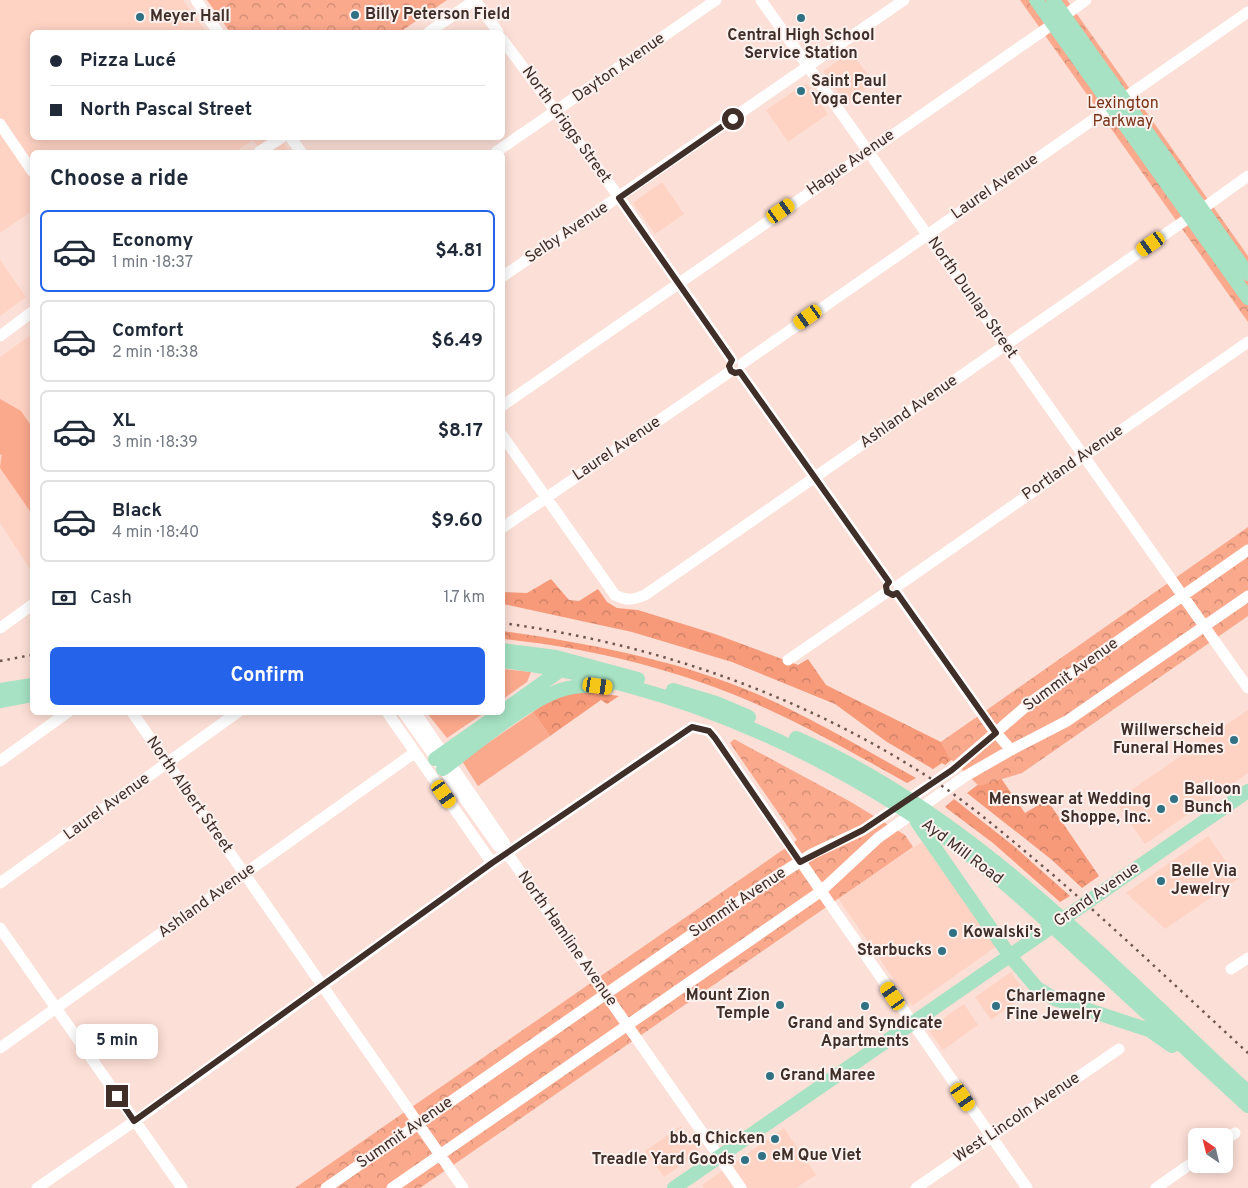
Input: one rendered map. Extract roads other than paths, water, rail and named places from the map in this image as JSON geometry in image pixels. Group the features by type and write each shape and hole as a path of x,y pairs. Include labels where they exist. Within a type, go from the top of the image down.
{"main road":[{"path":"1036,0 1053,24 1118,102 1202,209 1248,274"},
{"path":"1053,0 1190,217 1248,298"},
{"name":"Ayd Mill Road","path":"505,651 568,667 672,698 738,722 800,749 861,782 910,813 979,862 1248,1092"},
{"name":"Ayd Mill Road","path":"505,661 609,669 716,703 816,746 892,787 986,853 1156,1014 1211,1072 1248,1106"},
{"path":"530,706 563,680 568,667"},
{"path":"505,710 568,667"},
{"path":"0,690 30,685"},
{"path":"443,761 530,706 561,690 584,686 598,686 672,698"},
{"path":"0,701 30,695"},
{"path":"443,761 498,715"},
{"name":"Grand Avenue","path":"674,1188 1248,791"},
{"path":"910,813 1013,954 1029,981 1044,994 1149,1030 1211,1072"},
{"path":"1013,954 1042,982 1057,991 1126,1013 1156,1014"}],"street":[{"path":"196,0 217,30"},
{"path":"432,30 475,0 497,30"},
{"name":"Dayton Avenue","path":"499,150 716,0"},
{"name":"North Dunlap Street","path":"761,0 1248,688"},
{"name":"Selby Avenue","path":"505,275 904,0"},
{"path":"1064,16 1086,0"},
{"name":"Laurel Avenue","path":"505,526 1248,12"},
{"name":"Hague Avenue","path":"505,404 1053,24"},
{"name":"North Griggs Street","path":"505,43 557,111 619,198 813,478 996,733 1011,750"},
{"path":"0,124 30,168"},
{"path":"263,150 278,140"},
{"path":"293,140 300,150"},
{"path":"1202,209 1248,176"},
{"name":"Ashland Avenue","path":"547,497 615,595 624,600 634,600 1190,217"},
{"path":"0,336 30,314"},
{"name":"Portland Avenue","path":"788,660 1248,342"},
{"path":"505,439 547,497"},
{"name":"Summit Avenue","path":"326,1188 800,862 863,830 952,770 1031,702 1248,550"},
{"name":"Summit Avenue","path":"392,1188 820,892 878,838 964,777 1067,721 1248,596"},
{"path":"0,628 30,606"},
{"path":"0,761 64,715"},
{"name":"North Albert Street","path":"134,715 463,1188"},
{"name":"Laurel Avenue","path":"0,884 234,715"},
{"path":"388,715 492,863"},
{"name":"North Hamline Avenue","path":"405,715 443,761"},
{"name":"North Hamline Avenue","path":"417,715 443,761 498,846 507,853 740,1188"},
{"path":"37,1188 134,1121 492,863 692,727 709,731 715,738 1027,1188"},
{"name":"Ashland Avenue","path":"0,1048 57,1010 414,753"},
{"path":"0,928 182,1188"},
{"path":"1232,969 1248,958"},
{"name":"West Lincoln Avenue","path":"916,1188 1119,1049"},
{"path":"1156,1188 1188,1166"}],"railway":[{"path":"505,623 560,632 618,645 731,679 786,701 840,726 892,755 942,786 1012,840 1102,918 1248,1053"},
{"path":"0,661 30,655"}],"place":[{"name":"Billy Peterson Field","path":"355,15"},
{"name":"Meyer Hall","path":"140,17"},
{"name":"Central High School Service Station","path":"801,18"},
{"name":"Saint Paul Yoga Center","path":"801,91"},
{"name":"Willwerscheid Funeral Homes","path":"1234,740"},
{"name":"Balloon Bunch","path":"1174,799"},
{"name":"Menswear at Wedding Shoppe, Inc.","path":"1161,809"},
{"name":"Belle Via Jewelry","path":"1161,881"},
{"name":"Kowalski's","path":"953,933"},
{"name":"Starbucks","path":"942,951"},
{"name":"Mount Zion Temple","path":"780,1005"},
{"name":"Grand and Syndicate Apartments","path":"865,1006"},
{"name":"Charlemagne Fine Jewelry","path":"996,1006"},
{"name":"Grand Maree","path":"770,1076"},
{"name":"bb.q Chicken","path":"775,1139"},
{"name":"eM Que Viet","path":"762,1156"},
{"name":"Treadle Yard Goods","path":"745,1160"}],"park label":[{"name":"Lexington Parkway","path":"1123,113"}]}
